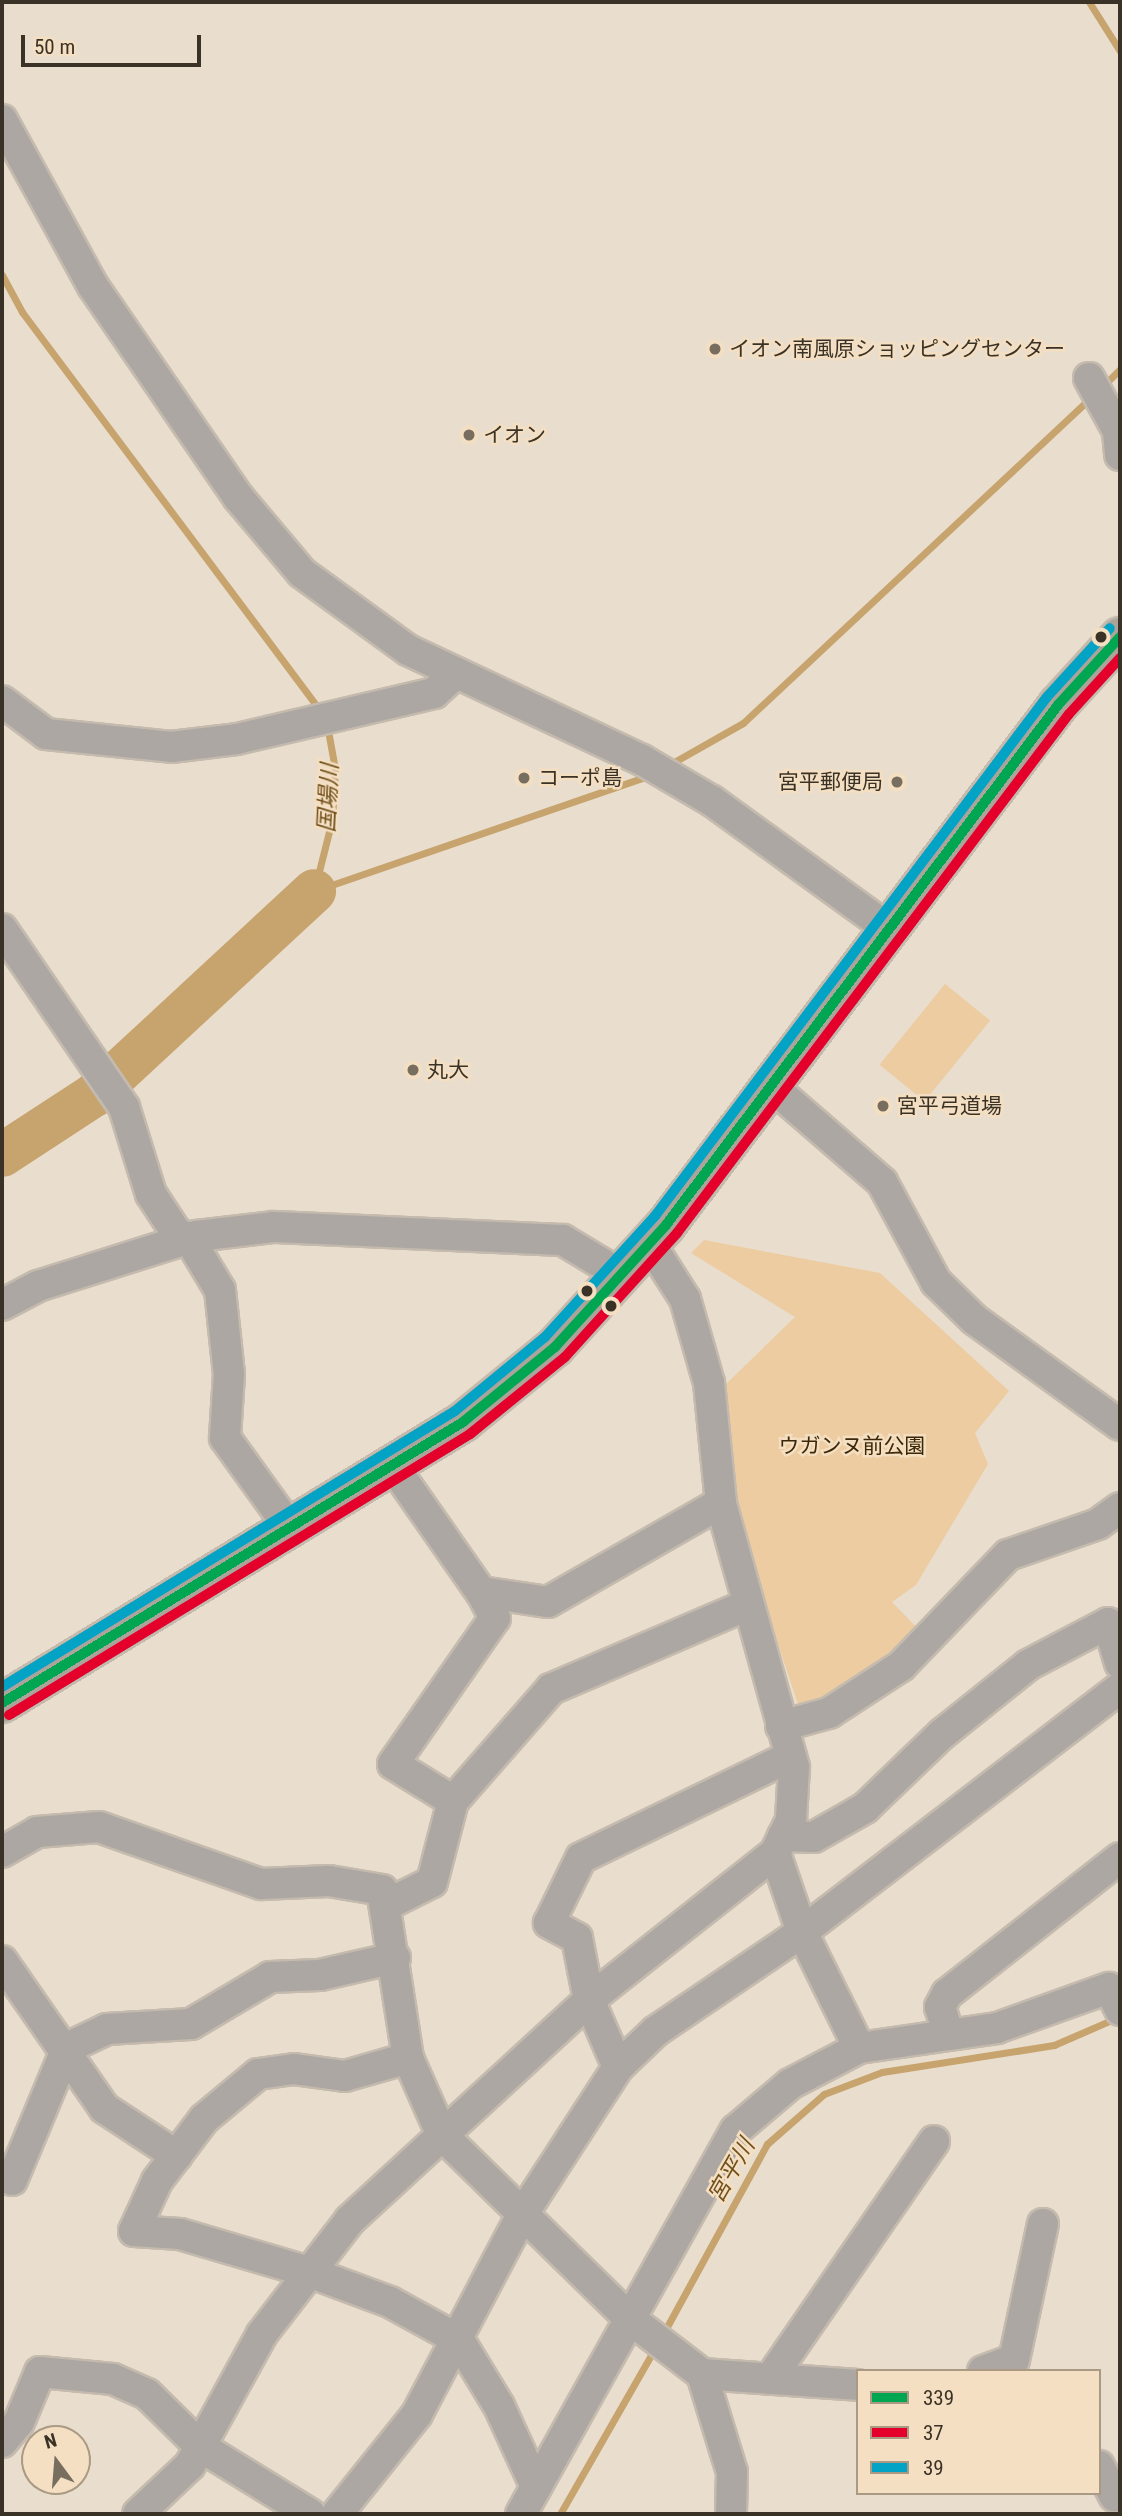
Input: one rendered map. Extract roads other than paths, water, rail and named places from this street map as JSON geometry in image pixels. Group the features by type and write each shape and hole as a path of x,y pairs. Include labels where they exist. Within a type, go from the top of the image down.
{"highway":[{"path":"2,1703 393,1466 508,1387 623,1276 650,1244 1059,705 1120,637"}],"street":[{"path":"2,120 93,286 270,539 371,628 456,673 642,760 712,801 889,929"},
{"path":"1092,381 1111,419 1120,455"},
{"path":"2,701 46,734 172,747 237,739 434,693 456,673"},
{"path":"2,929 124,1107 151,1194 176,1231 190,1240 220,1290 229,1374 225,1438 290,1528"},
{"path":"770,1085 882,1182 936,1282 975,1320 1120,1425"},
{"path":"2,1306 38,1286 190,1240 274,1227 563,1240 623,1276"},
{"path":"138,2514 158,2502 201,2447 262,2334 350,2220 589,2000 779,1844 791,1820 791,1756 745,1606 720,1503 709,1383 685,1299 650,1244"},
{"path":"393,1466 481,1592 495,1618 393,1764 453,1801"},
{"path":"481,1592 548,1602 720,1503"},
{"path":"781,1726 829,1713 901,1666 1008,1555 1098,1524 1120,1508"},
{"path":"388,1905 432,1882 453,1801 551,1689 745,1606"},
{"path":"779,1844 814,1837 865,1808 942,1734 1028,1665 1108,1623 1120,1663"},
{"path":"337,2514 417,2414 459,2340 522,2215 618,2067 656,2031 802,1932 1120,1688"},
{"path":"618,2067 589,2000 577,1938 549,1923 581,1858 791,1756"},
{"path":"2,1852 37,1832 99,1827 261,1884 329,1881 382,1890 388,1905 408,2058 442,2135 522,2215 648,2333 702,2374 856,2385"},
{"path":"779,1844 802,1932 859,2048"},
{"path":"949,2035 940,2007 947,1994 1120,1858"},
{"path":"12,2179 67,2048 107,2029 191,2024 270,1977 320,1975 395,1958"},
{"path":"2,1961 67,2048 104,2108 177,2156"},
{"path":"521,2514 536,2487 648,2333 736,2130 790,2084 859,2048 997,2028 1109,1988 1118,2006"},
{"path":"408,2058 345,2076 294,2069 258,2074 204,2119 177,2156 134,2231 180,2234 309,2272 390,2302 459,2340 499,2406 536,2487"},
{"path":"770,2379 934,2141"},
{"path":"995,2369 1020,2365 1043,2224"},
{"path":"2,2442 19,2422 40,2372 113,2379 146,2393 201,2447 310,2514"},
{"path":"702,2374 732,2472 731,2514"},
{"path":"1101,2470 1114,2496"}],"waterway":[{"path":"1089,2 1120,51"},
{"name":"国場川","path":"2,275 22,312 321,711"},
{"path":"1101,388 1120,369"},
{"path":"667,766 743,723 1092,396"},
{"name":"国場川","path":"314,891 332,820 335,769 327,725"},
{"path":"314,891 650,775"},
{"name":"国場川","path":"2,1155 94,1095 314,891"},
{"name":"宮平川","path":"663,2334 767,2144 824,2094 882,2072 1054,2045 1116,2018"},
{"name":"宮平川","path":"560,2514 655,2348"}],"place":[{"name":"イオン南風原ショッピングセンター","path":"715,349"},
{"name":"イオン","path":"469,435"},
{"name":"コーポ島","path":"524,778"},
{"name":"宮平郵便局","path":"897,782"},
{"name":"丸大","path":"413,1070"},
{"name":"宮平弓道場","path":"883,1106"}],"park label":[{"name":"ウガンヌ前公園","path":"852,1446"}]}
